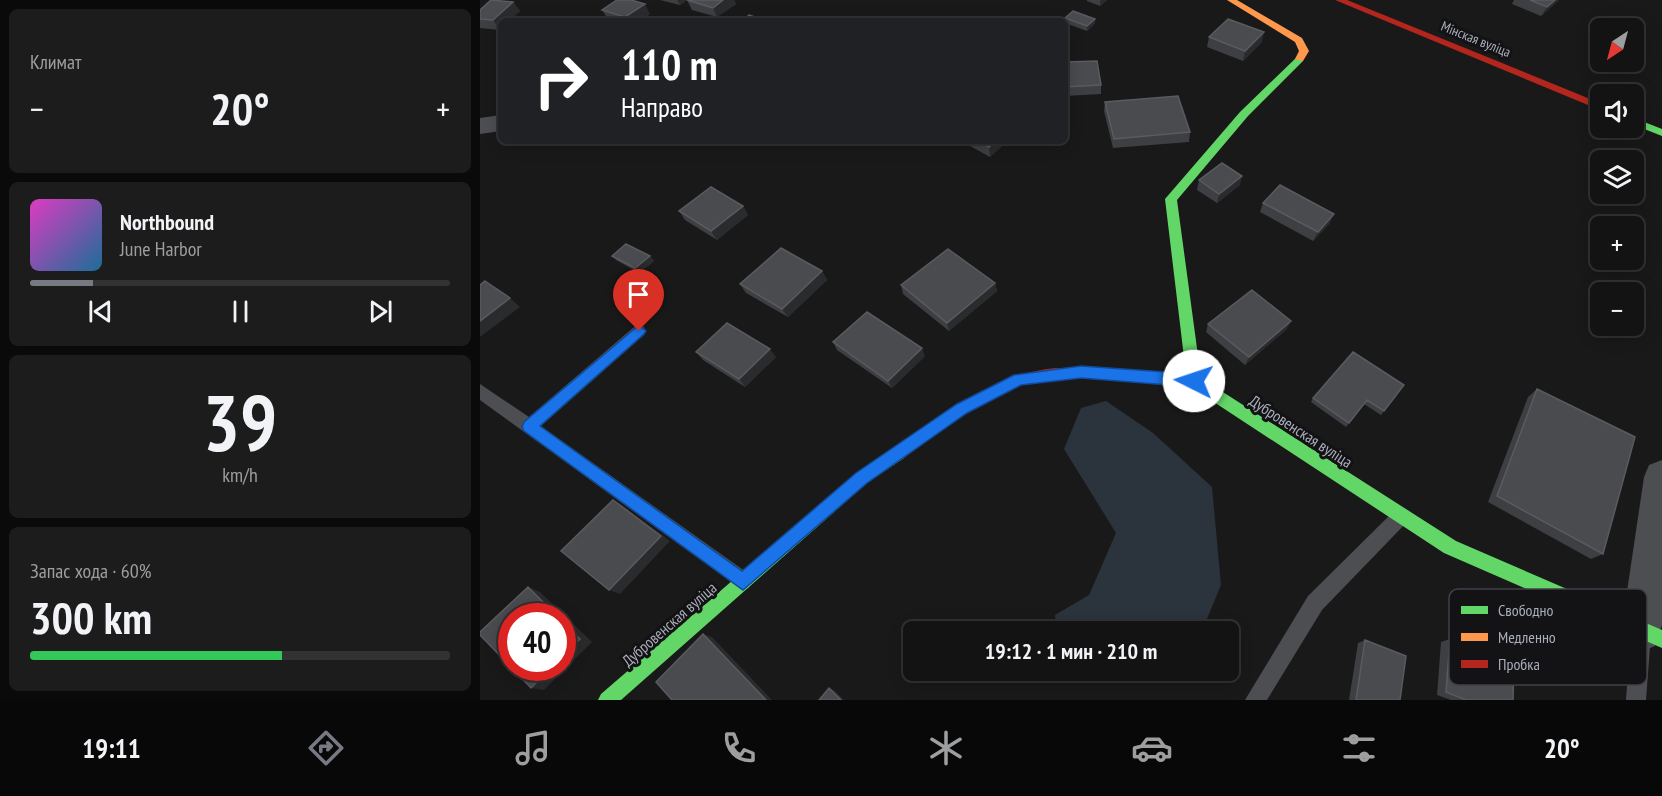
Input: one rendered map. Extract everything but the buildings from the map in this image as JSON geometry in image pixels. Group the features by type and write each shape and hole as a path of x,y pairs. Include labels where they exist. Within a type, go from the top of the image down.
{"street":[{"path":"1194,381 1171,199 1244,114 1303,56 1304,51 1299,40 1232,0"},
{"name":"Мінская вуліца","path":"1339,0 1590,104"},
{"path":"480,126 498,123"},
{"path":"1644,125 1662,133"},
{"name":"Дубровенская вуліца","path":"608,700 862,478 962,409 1019,380 1081,372 1194,381 1450,547 1545,589"},
{"path":"1651,636 1662,477"}],"lane":[{"path":"529,427 639,331"},
{"path":"480,391 743,582"},
{"path":"1255,700 1315,603 1401,516"},
{"path":"1647,653 1651,636"},
{"path":"1636,700 1640,685"}],"shaded area":[{"path":"1106,401 1153,433 1212,487 1221,585 1206,621 1055,621 1055,615 1089,595 1116,533 1064,449 1081,408"}],"traffic: fast":[{"path":"1194,381 1171,199 1244,114 1300,59"},
{"path":"1644,125 1662,133"},
{"path":"1122,375 1194,381 1450,547 1547,589"},
{"path":"607,700 862,478 899,453"},
{"path":"1647,632 1662,639"}],"traffic: slow":[{"path":"1231,0 1299,40 1304,51 1300,59"}],"traffic: jam":[{"path":"1339,0 1590,103"},
{"path":"899,453 971,404 1017,381 1055,374 1122,375"}],"route":[{"path":"639,331 529,427 743,582 862,478 962,409 1019,380 1081,372 1194,381"}]}
